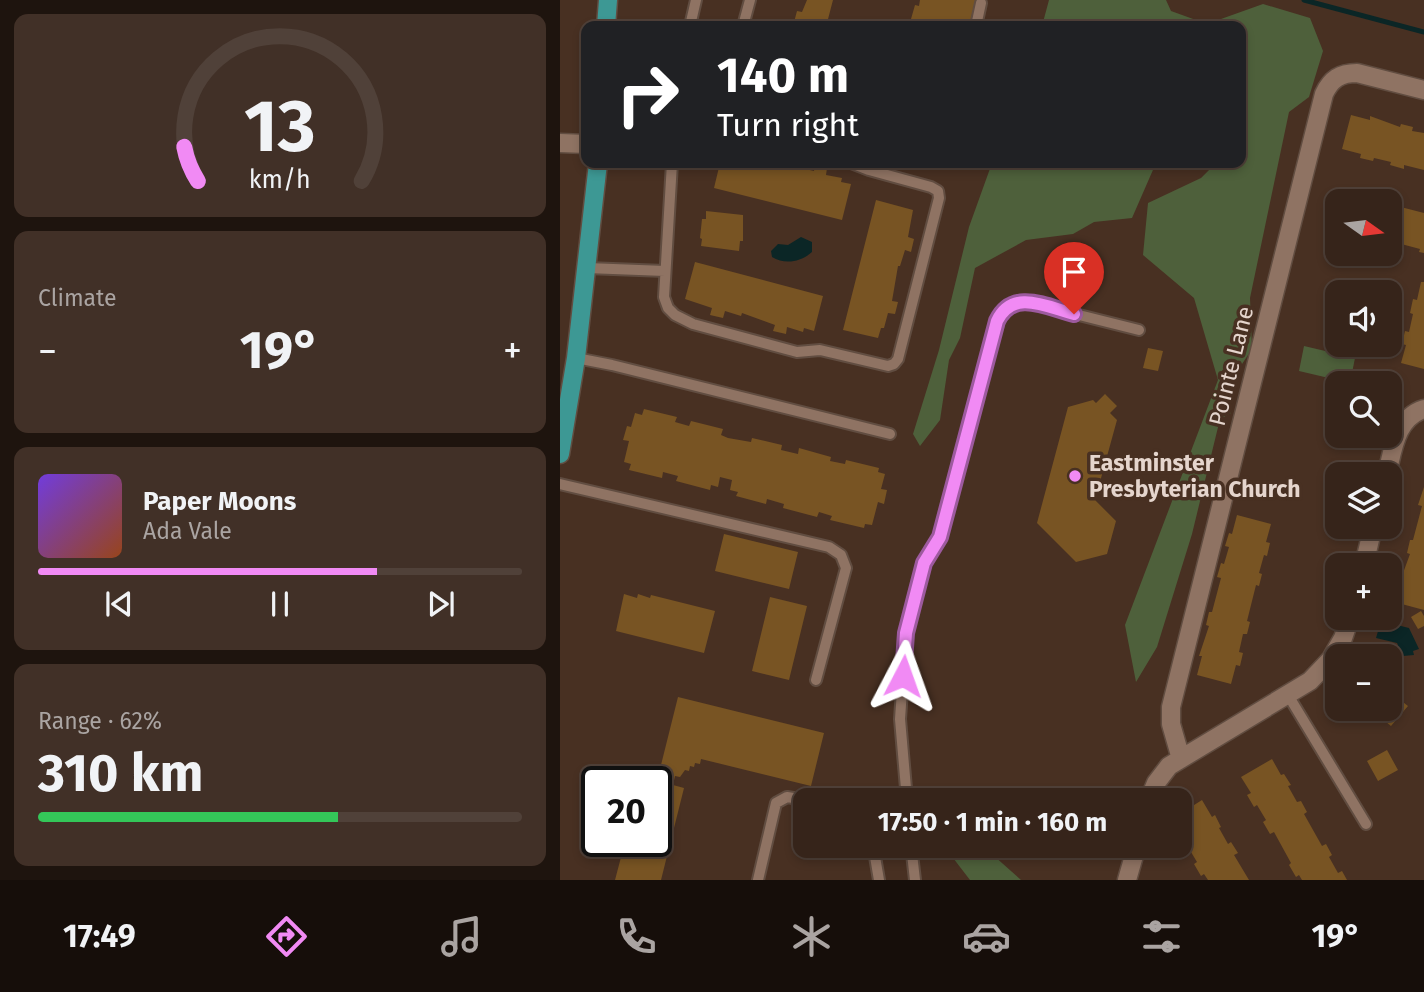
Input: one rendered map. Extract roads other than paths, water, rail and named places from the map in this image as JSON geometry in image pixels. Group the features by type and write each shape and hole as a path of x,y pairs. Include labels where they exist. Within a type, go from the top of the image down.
{"main road":[{"path":"606,21 607,0"},
{"path":"560,454 576,358 597,168"}],"street":[{"name":"Pointe Lane","path":"1181,759 1171,724 1171,707 1324,94 1329,83 1348,73 1424,90"},
{"path":"560,143 581,144"},
{"path":"1390,462 1397,436 1406,419 1424,409"},
{"path":"1155,788 1163,773 1181,759 1310,681 1331,659 1346,630"},
{"path":"1128,880 1134,858"}],"lane":[{"path":"691,21 696,0"},
{"path":"744,21 750,0"},
{"path":"977,21 981,3"},
{"path":"672,168 664,297 675,314 694,324 797,352 820,350 888,366 898,359 938,191 864,168"},
{"path":"587,268 665,271"},
{"path":"906,788 900,719 906,633 924,563 940,537 1002,312 1009,305 1027,302 1139,330"},
{"path":"576,358 890,434"},
{"path":"560,484 830,547 841,555 846,568 816,680"},
{"path":"1288,695 1366,824"},
{"path":"758,880 776,803 787,797 793,798"},
{"path":"875,858 879,880"},
{"path":"912,858 915,880"}],"water":[{"path":"801,237 812,242 812,252 808,255 787,262 772,257 771,251 778,244 788,245"},
{"path":"1402,626 1409,628 1419,649 1413,651 1414,655 1403,656 1402,644 1376,638 1378,630 1402,630"}],"waterway":[{"path":"1304,0 1424,32"}],"place":[{"name":"Eastminster Presbyterian Church","path":"1075,476"}]}
